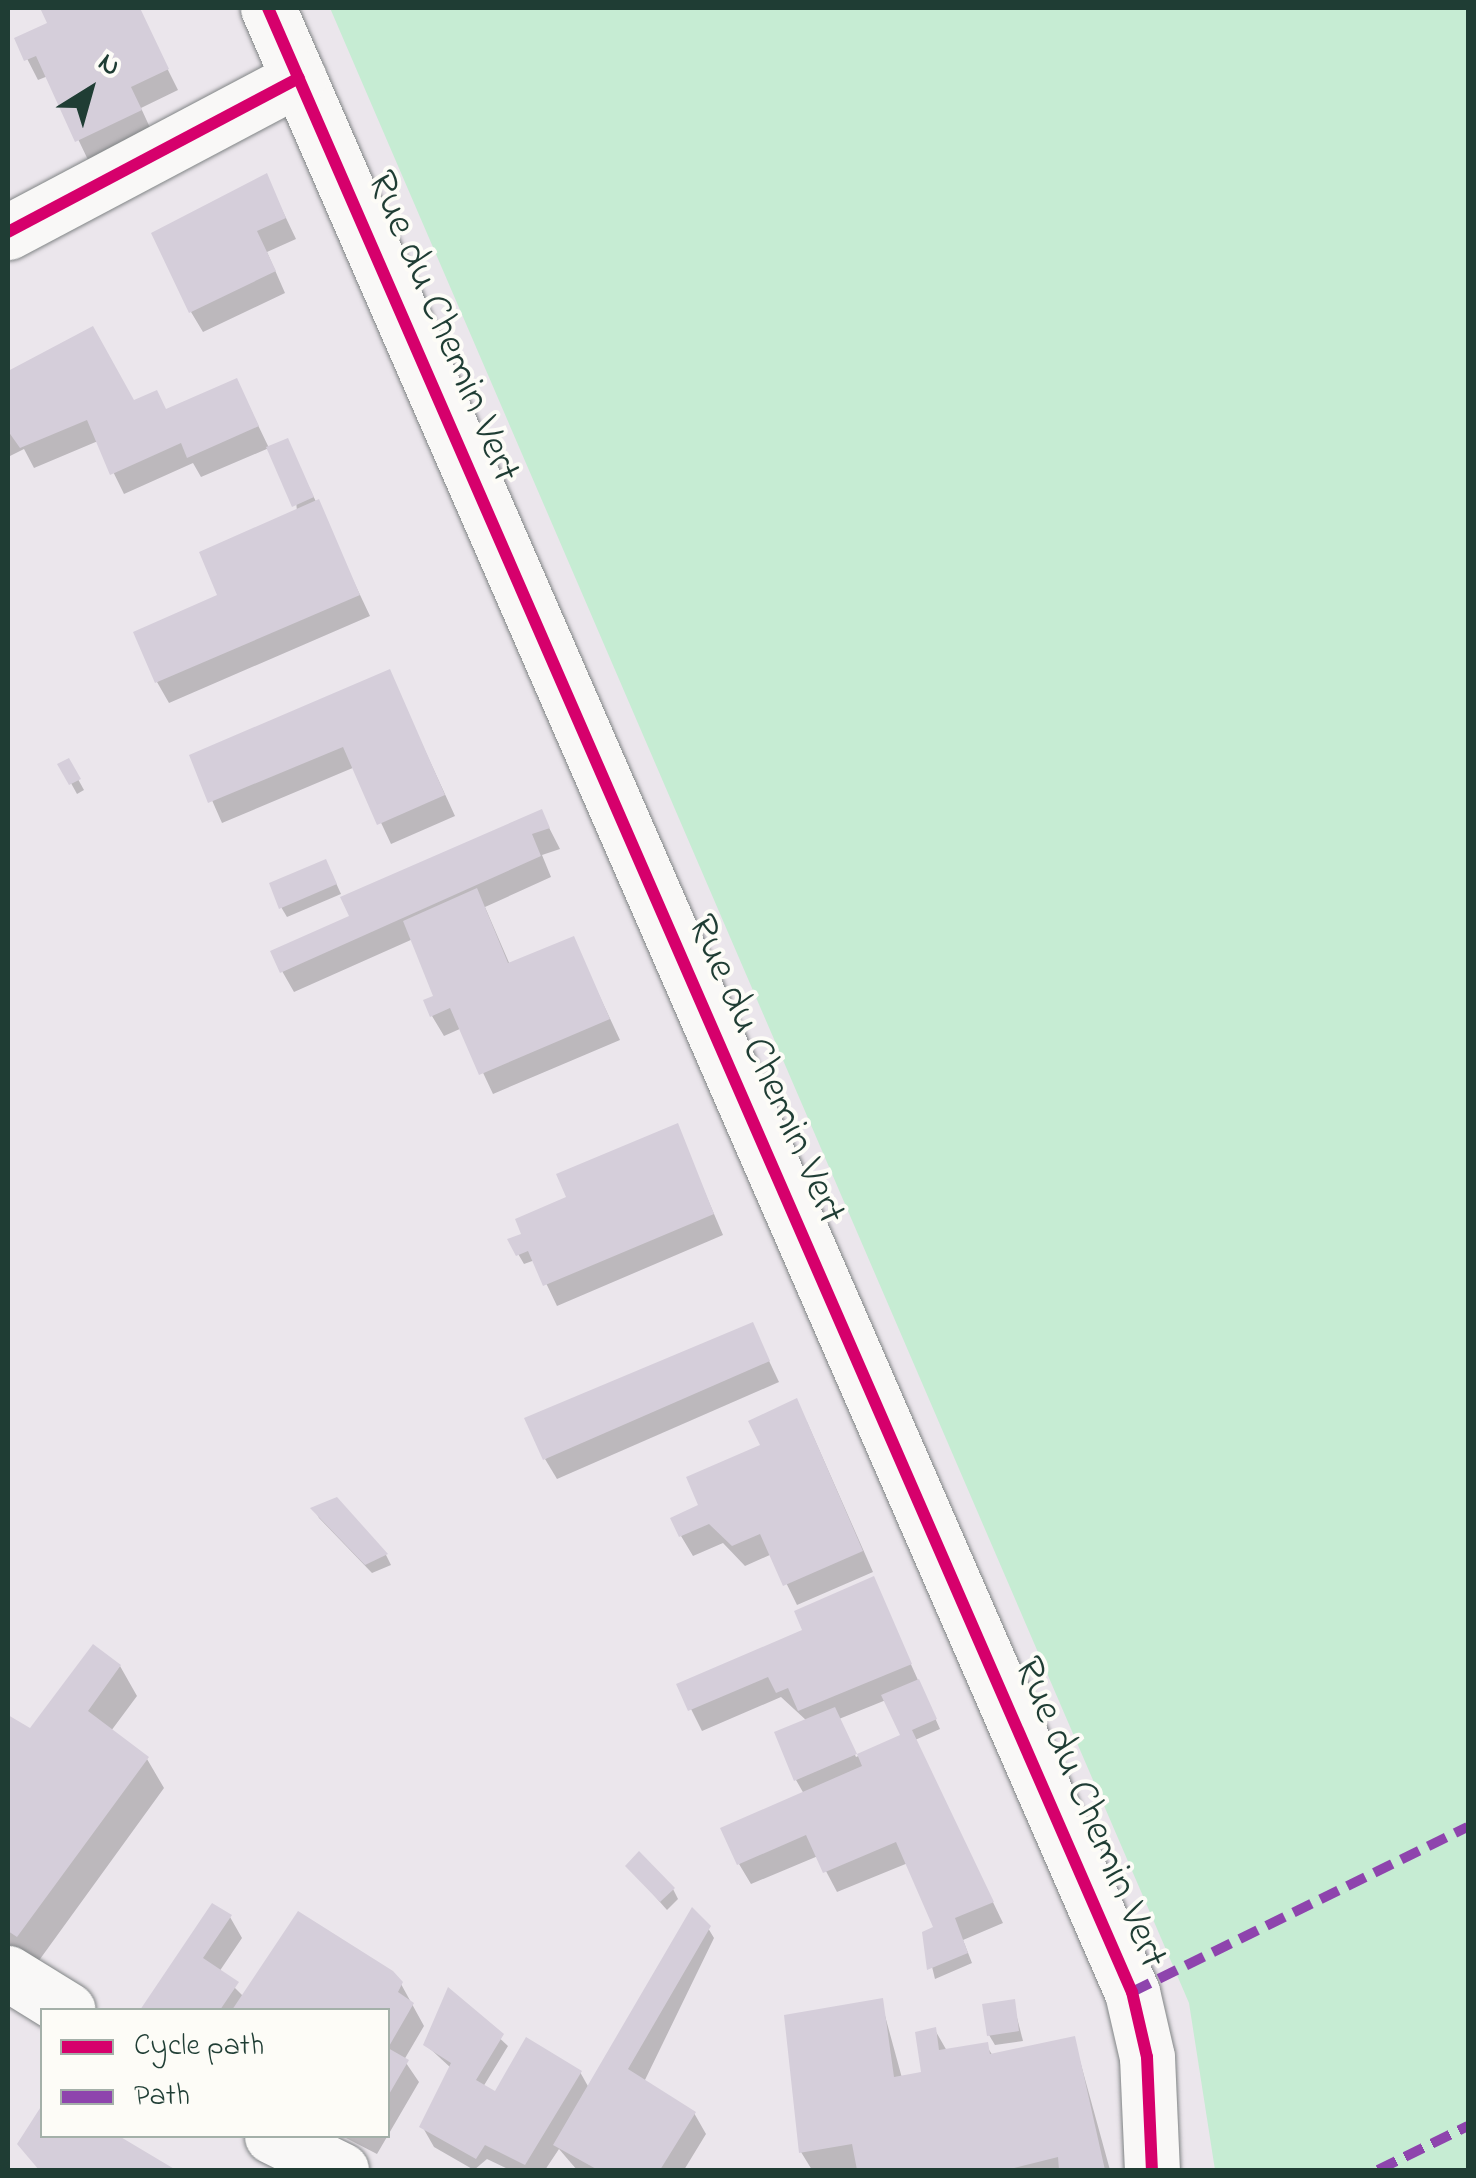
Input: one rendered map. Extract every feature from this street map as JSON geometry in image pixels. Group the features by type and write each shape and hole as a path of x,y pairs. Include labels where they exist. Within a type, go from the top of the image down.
{"street":[{"name":"Rue du Chemin Vert","path":"268,8 1132,1992 1147,2057 1152,2170"},
{"path":"8,232 299,78"},
{"path":"8,1973 65,2008"},
{"path":"276,2138 340,2170"}],"green space":[{"path":"330,8 1468,8 1468,2170 1215,2170 1189,2003"}],"building":[{"path":"40,8 140,8 169,69 131,87 142,110 75,142 36,56 24,61 14,38 47,23"},
{"path":"267,173 286,218 257,231 276,271 189,313 151,233"},
{"path":"93,326 134,400 157,390 166,409 237,378 259,426 187,458 181,443 110,475 87,420 20,448 8,431 8,371"},
{"path":"288,438 314,497 292,507 266,447"},
{"path":"319,499 360,595 155,683 133,632 217,595 199,552"},
{"path":"390,669 445,795 377,825 343,747 208,803 189,755"},
{"path":"69,758 81,779 69,785 57,764"},
{"path":"542,809 550,828 532,834 541,856 280,973 270,951 349,916 340,897"},
{"path":"326,859 337,884 279,909 269,883"},
{"path":"477,888 508,963 574,936 610,1019 479,1075 450,1008 430,1017 423,1000 433,996 403,921"},
{"path":"678,1123 714,1214 543,1286 528,1251 516,1256 507,1239 521,1234 515,1219 566,1197 556,1174"},
{"path":"753,1322 770,1361 543,1460 524,1418"},
{"path":"797,1398 863,1551 783,1586 760,1534 732,1546 709,1524 679,1537 670,1518 698,1505 686,1477 760,1445 748,1421"},
{"path":"337,1497 388,1554 365,1565 310,1508"},
{"path":"874,1576 912,1664 798,1711 788,1688 776,1693 768,1677 688,1711 676,1684 802,1630 794,1611"},
{"path":"93,1644 121,1665 88,1711 149,1757 17,1937 8,1931 8,1715 30,1728"},
{"path":"919,1679 937,1719 912,1730 994,1902 955,1918 968,1953 927,1970 922,1932 933,1927 896,1842 823,1873 806,1835 737,1865 720,1828 862,1766 857,1754 900,1735 881,1695"},
{"path":"835,1707 857,1754 794,1781 774,1732"},
{"path":"639,1851 675,1888 660,1902 625,1866"},
{"path":"212,1903 232,1915 203,1958 239,1982 221,2008 141,2008"},
{"path":"692,1907 711,1926 628,2069 696,2112 660,2170 598,2170 553,2145"},
{"path":"298,1911 393,1971 403,1982 398,1992 414,2003 390,2045 390,2008 233,2008"},
{"path":"448,1987 504,2034 476,2080 495,2091 526,2037 582,2071 525,2165 485,2145 476,2159 419,2127 451,2063 423,2045"},
{"path":"883,1998 894,2077 921,2072 915,2032 936,2027 939,2050 988,2042 990,2054 1075,2036 1105,2170 1059,2170 1058,2157 1006,2170 857,2170 852,2144 799,2153 784,2015"},
{"path":"1015,1999 1019,2031 987,2036 982,2004"},
{"path":"390,2049 409,2060 390,2093"},
{"path":"40,2108 40,2138 122,2138 176,2170 39,2170 17,2144"}],"marked path":[{"path":"1132,1992 1468,1827"},
{"path":"1378,2170 1468,2126"}],"cycle path":[{"path":"268,8 1132,1992 1147,2057 1152,2170"},
{"path":"8,232 299,78"}]}
